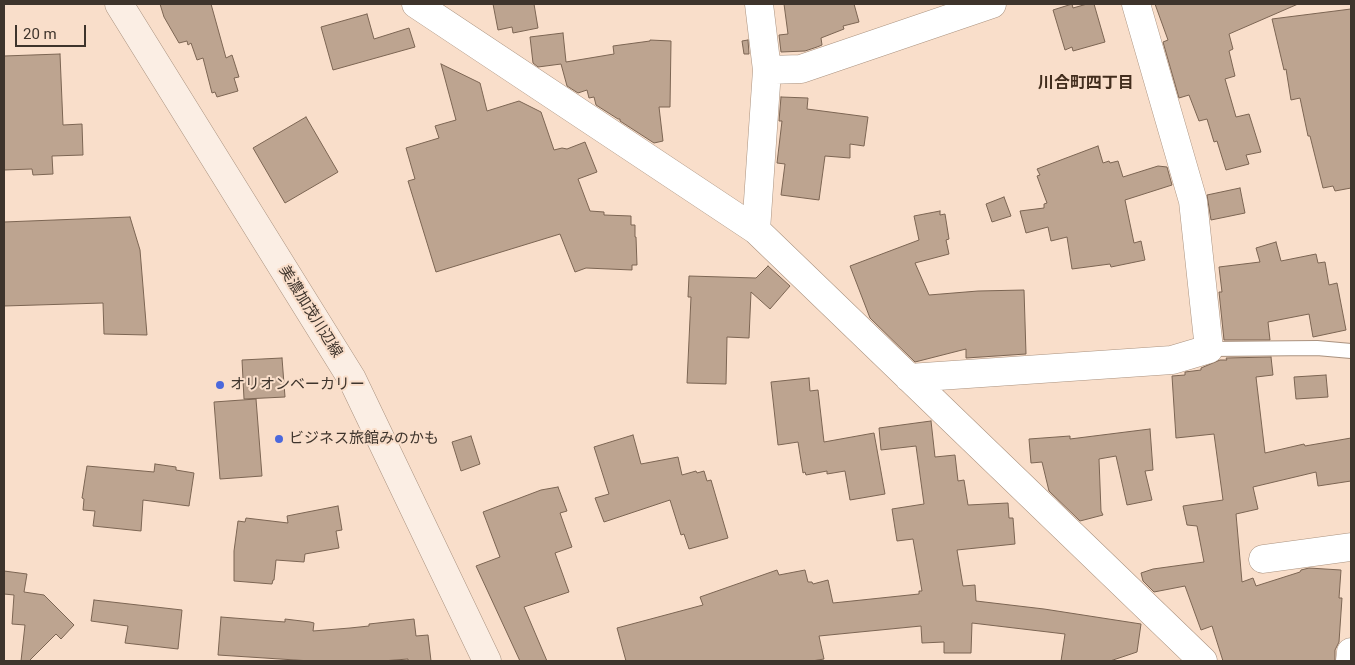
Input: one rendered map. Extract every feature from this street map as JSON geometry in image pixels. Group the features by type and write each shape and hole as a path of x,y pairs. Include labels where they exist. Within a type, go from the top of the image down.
{"main road":[{"name":"美濃加茂川辺線","path":"119,4 352,379 487,661"}],"street":[{"path":"416,4 756,230 1204,661"},
{"path":"756,230 766,70 759,4"},
{"path":"766,70 801,69 992,4"},
{"path":"909,378 1172,360 1209,349 1193,201 1136,4"},
{"path":"1263,559 1351,547"},
{"path":"1350,661 1351,652"}],"lane":[{"path":"1209,349 1318,348 1351,351"}],"building":[{"path":"160,4 211,4 226,58 232,55 239,77 234,78 238,91 217,97 215,92 212,93 203,58 197,60 191,43 188,45 187,41 179,43 164,17"},
{"path":"493,4 534,4 538,28 513,33 512,27 498,30"},
{"path":"784,4 854,4 859,22 843,26 844,29 821,38 822,45 817,47 805,51 781,52 779,35 788,34"},
{"path":"1072,4 1073,8 1094,4 1105,42 1073,51 1072,47 1065,50 1053,10"},
{"path":"1155,4 1298,4 1229,34 1233,49 1229,51 1235,76 1225,79 1236,117 1249,114 1261,152 1246,155 1249,164 1226,170 1217,141 1214,142 1207,119 1199,121 1189,95 1179,98 1163,42 1168,40"},
{"path":"1351,9 1351,188 1335,191 1333,186 1323,188 1310,136 1308,136 1300,98 1291,100 1286,69 1284,70 1272,19"},
{"path":"367,14 374,39 409,28 415,47 333,70 321,27"},
{"path":"563,33 566,62 614,54 613,46 650,40 671,41 670,107 659,107 663,141 654,143 596,105 594,97 589,98 587,90 578,93 567,86 561,64 538,67 533,63 530,37"},
{"path":"748,40 749,54 744,54 742,41"},
{"path":"60,54 63,125 82,124 83,155 52,156 53,174 33,175 32,169 4,170 4,56"},
{"path":"441,64 480,83 487,111 519,101 541,112 554,150 567,149 585,142 597,172 578,179 590,211 604,212 604,215 631,216 631,225 635,225 637,265 632,265 632,270 586,268 575,272 560,234 436,272 408,181 415,179 406,148 439,138 435,126 456,120"},
{"path":"781,97 808,98 807,109 868,117 864,146 850,144 850,158 825,156 819,200 781,195 785,164 777,163 782,121 779,121"},
{"path":"306,117 338,172 285,203 253,148"},
{"path":"1098,146 1103,163 1118,161 1123,177 1158,166 1167,167 1172,185 1125,200 1134,243 1141,241 1145,260 1111,267 1110,264 1072,269 1067,237 1051,241 1048,227 1026,233 1020,211 1044,208 1044,204 1047,203 1037,176 1040,175 1037,169"},
{"path":"1240,188 1245,213 1211,220 1207,195"},
{"path":"1004,197 1011,216 992,222 986,204"},
{"path":"940,211 940,215 945,214 949,239 946,240 949,254 915,263 929,295 1024,290 1026,354 966,358 966,349 915,362 870,318 850,266 919,240 914,216"},
{"path":"130,217 140,250 147,335 104,334 103,303 4,306 4,222"},
{"path":"1276,242 1281,261 1316,254 1318,263 1325,262 1329,285 1337,283 1346,330 1313,337 1309,314 1268,322 1270,340 1224,340 1219,292 1222,292 1219,267 1260,262 1256,248"},
{"path":"768,266 790,286 770,309 751,292 749,338 727,337 726,384 687,383 691,297 688,297 689,276 756,278"},
{"path":"1271,357 1273,375 1256,377 1265,453 1304,444 1305,446 1351,438 1351,481 1318,486 1316,472 1253,487 1258,509 1236,514 1242,582 1253,578 1256,586 1309,568 1341,570 1339,598 1342,598 1339,642 1335,650 1335,661 1223,661 1212,626 1201,630 1185,586 1154,592 1143,581 1141,573 1153,569 1204,562 1197,526 1187,525 1183,506 1223,500 1214,434 1176,438 1172,376 1185,375 1185,372 1201,370 1201,368 1220,360 1227,360 1226,358"},
{"path":"282,358 285,397 244,399 242,360"},
{"path":"1326,375 1328,397 1296,399 1294,377"},
{"path":"809,378 810,391 818,390 824,442 874,433 885,494 850,500 845,471 827,474 827,471 806,475 805,472 803,473 798,442 778,445 771,382"},
{"path":"256,399 262,476 220,479 214,402"},
{"path":"931,421 935,457 955,455 958,481 964,480 968,505 1008,503 1009,518 1013,518 1015,544 957,550 963,586 975,585 976,601 1141,624 1137,652 1110,661 1061,661 1065,634 972,623 971,653 944,653 944,642 922,643 921,626 819,636 824,659 812,661 626,661 617,628 703,605 700,597 777,570 779,575 805,570 808,582 813,584 828,580 833,603 919,594 919,591 922,591 913,539 897,541 892,509 924,504 916,446 881,450 879,428"},
{"path":"1150,429 1153,470 1145,471 1152,500 1127,505 1116,456 1099,459 1101,511 1103,515 1080,521 1049,491 1042,462 1031,463 1029,439 1070,436 1070,439"},
{"path":"633,435 641,464 678,457 682,475 704,471 707,481 711,480 728,538 689,549 684,534 681,535 670,500 604,522 595,498 609,494 594,447"},
{"path":"471,436 480,464 461,471 452,442"},
{"path":"155,464 176,467 176,470 194,473 189,506 143,500 141,531 93,526 95,511 83,510 84,499 82,498 87,466 154,472"},
{"path":"558,487 567,511 560,513 572,547 555,553 569,592 524,607 547,661 520,661 476,566 500,557 483,512 541,490"},
{"path":"338,506 342,530 336,531 339,548 305,554 304,562 276,560 272,584 234,581 234,551 238,521 245,522 246,518 288,523 287,516"},
{"path":"4,571 27,574 24,592 44,595 74,625 61,639 56,634 29,661 21,661 25,625 12,624 14,595 4,594"},
{"path":"94,600 182,610 178,649 125,643 128,626 91,621"},
{"path":"221,617 285,622 285,619 310,622 314,623 313,631 369,626 369,624 414,619 416,636 428,635 431,661 408,661 408,659 311,661 218,655"}],"place":[{"name":"オリオンベーカリー","path":"220,385"},
{"name":"ビジネス旅館みのかも","path":"279,439"}],"district":[{"name":"川合町四丁目","path":"1086,84"}]}
